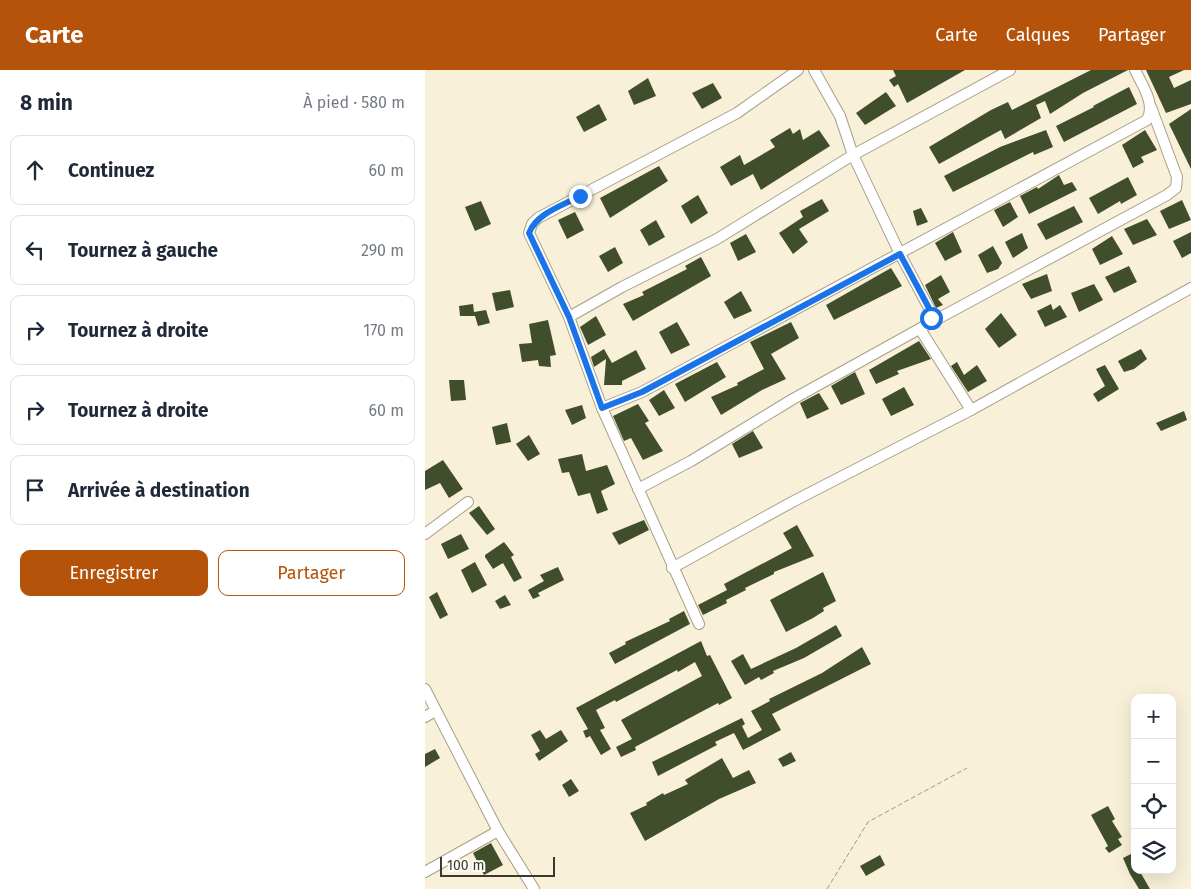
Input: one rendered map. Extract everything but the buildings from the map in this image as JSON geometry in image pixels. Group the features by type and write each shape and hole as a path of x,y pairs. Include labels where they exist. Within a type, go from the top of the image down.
{"street":[{"path":"699,624 672,568 602,408 569,317 529,233 532,224 538,218 737,113 798,70"},
{"path":"814,70 840,116 853,155 900,254 930,310 930,323"},
{"path":"569,317 622,287 717,239 853,155 1010,70"},
{"path":"638,489 691,462 793,399 1167,195 1175,188 1177,177 1150,102 1135,70"},
{"path":"602,408 642,392 1147,120 1151,113 1150,102"},
{"path":"672,568 794,501 971,410 1191,288"},
{"path":"920,329 971,410"},
{"path":"425,534 468,502"},
{"path":"425,689 498,832 534,889"},
{"path":"425,717 435,711"},
{"path":"425,872 498,832"}],"path":[{"path":"827,889 868,822 967,768"}],"route":[{"path":"580,196 538,218 532,224 529,233 569,317 602,408 624,401 642,392 900,254 930,310 931,318"}]}
